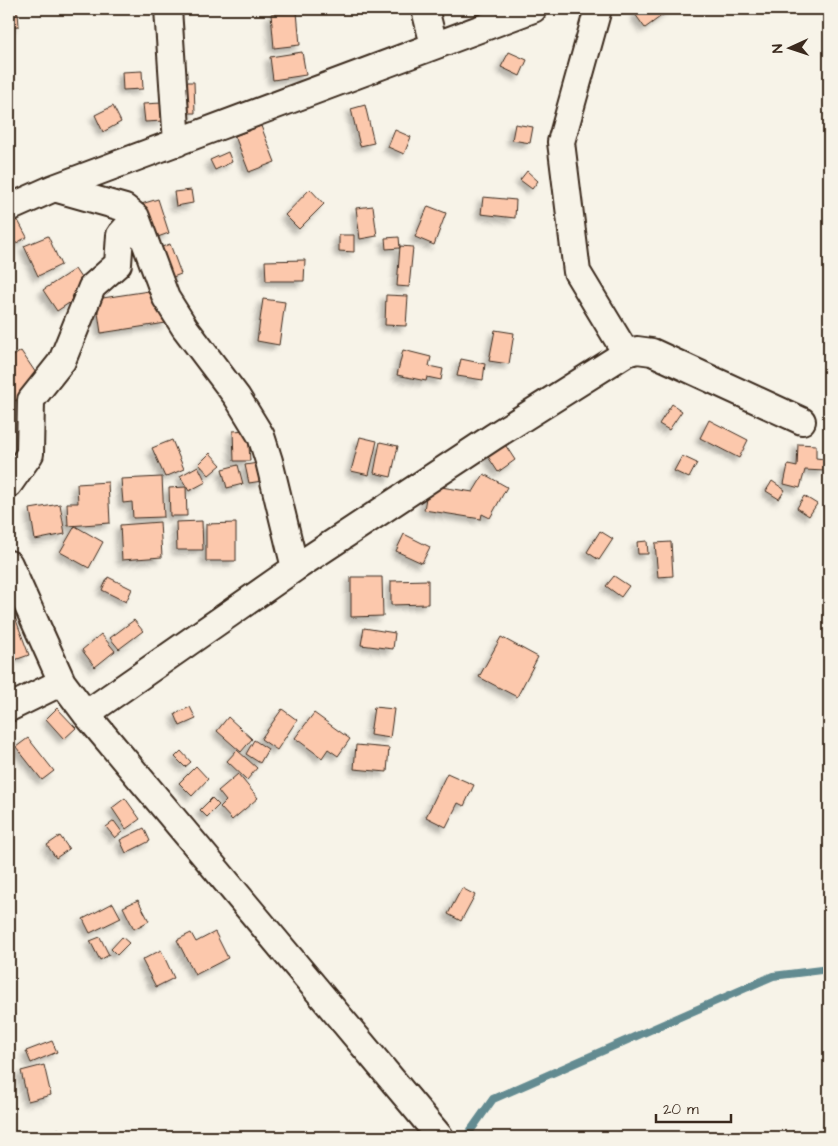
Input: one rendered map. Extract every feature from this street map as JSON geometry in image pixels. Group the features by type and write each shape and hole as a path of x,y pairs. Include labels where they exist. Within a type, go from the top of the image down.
{"street":[{"path":"168,9 177,143"},
{"path":"425,9 434,45"},
{"path":"9,208 54,188 533,9"},
{"path":"598,9 561,142 577,272 626,354"},
{"path":"54,188 125,208 136,217 166,298 237,397 261,436 269,461 295,568"},
{"path":"9,484 30,454 31,400 62,362 92,287 118,264 120,236 136,217"},
{"path":"86,714 295,568 493,437 626,354 637,350 652,352 802,421"},
{"path":"10,570 62,682 86,714 440,1137"},
{"path":"9,708 62,682"}],"building":[{"path":"642,9 671,9 645,28 635,14"},
{"path":"297,12 300,45 274,48 271,14"},
{"path":"9,13 18,13 19,26 9,27"},
{"path":"302,52 306,75 273,80 270,57"},
{"path":"509,52 527,60 520,76 501,67"},
{"path":"142,71 143,89 123,90 122,72"},
{"path":"176,82 194,82 195,113 177,113"},
{"path":"162,103 163,121 145,122 143,104"},
{"path":"365,105 374,143 360,146 351,109"},
{"path":"113,106 121,122 103,132 95,115"},
{"path":"515,124 533,127 530,143 512,140"},
{"path":"261,126 275,162 249,172 235,136"},
{"path":"395,130 411,137 404,154 388,147"},
{"path":"228,152 232,162 215,170 210,160"},
{"path":"527,171 538,181 532,189 520,180"},
{"path":"310,189 324,204 299,229 285,215"},
{"path":"191,190 193,203 176,206 174,192"},
{"path":"483,197 516,200 515,218 481,214"},
{"path":"158,199 169,233 149,240 138,205"},
{"path":"373,206 377,236 360,239 356,208"},
{"path":"428,206 446,213 434,245 415,237"},
{"path":"14,213 27,237 13,245 9,238 9,216"},
{"path":"339,235 354,235 354,252 339,251"},
{"path":"48,236 61,265 38,276 24,246"},
{"path":"399,237 400,248 386,249 385,238"},
{"path":"170,244 181,274 162,281 151,251"},
{"path":"400,246 413,247 409,287 397,286"},
{"path":"305,260 304,281 266,281 265,261"},
{"path":"75,269 89,290 57,311 43,290"},
{"path":"162,289 166,323 101,333 96,299"},
{"path":"386,295 408,296 406,326 385,325"},
{"path":"263,299 285,302 279,345 257,341"},
{"path":"495,330 514,333 509,364 489,361"},
{"path":"403,350 431,357 429,366 443,369 441,380 427,377 426,381 397,375"},
{"path":"21,351 42,382 10,404 9,359"},
{"path":"461,359 485,364 483,380 457,376"},
{"path":"672,404 682,411 669,430 659,424"},
{"path":"709,420 748,440 739,458 700,438"},
{"path":"248,430 250,461 234,461 233,431"},
{"path":"360,437 377,441 369,475 351,471"},
{"path":"172,440 184,469 165,477 152,448"},
{"path":"502,440 515,460 498,472 485,452"},
{"path":"380,442 398,446 391,477 374,473"},
{"path":"798,444 816,445 816,458 824,459 824,471 805,470 800,488 784,484 788,465 797,467"},
{"path":"210,453 221,465 209,475 199,464"},
{"path":"682,456 697,463 689,478 674,471"},
{"path":"258,463 262,481 249,483 245,465"},
{"path":"238,465 243,484 227,488 222,469"},
{"path":"198,466 206,482 189,491 180,476"},
{"path":"484,474 507,487 490,518 482,514 481,519 424,510 428,485 473,492"},
{"path":"162,477 164,517 133,518 132,502 123,503 121,479"},
{"path":"772,481 785,490 779,499 766,491"},
{"path":"108,482 110,523 68,526 67,503 78,503 77,484"},
{"path":"186,487 187,516 170,516 169,488"},
{"path":"804,496 817,504 809,516 797,508"},
{"path":"60,504 65,534 35,540 30,509"},
{"path":"202,521 203,550 177,550 176,522"},
{"path":"160,522 162,557 122,560 120,525"},
{"path":"236,523 236,561 206,561 206,524"},
{"path":"75,526 103,542 89,568 60,552"},
{"path":"600,531 613,539 599,560 587,552"},
{"path":"404,534 430,547 422,563 396,551"},
{"path":"647,541 648,554 638,554 637,542"},
{"path":"671,542 673,576 658,577 655,543"},
{"path":"614,576 629,586 621,597 606,586"},
{"path":"108,577 132,589 126,602 102,590"},
{"path":"351,577 382,577 383,616 351,617"},
{"path":"428,580 428,604 391,605 391,581"},
{"path":"9,601 29,655 9,662"},
{"path":"134,620 143,631 119,649 110,638"},
{"path":"364,628 395,633 393,649 361,645"},
{"path":"101,634 115,651 95,667 82,650"},
{"path":"501,637 538,657 517,697 479,677"},
{"path":"190,707 196,719 180,726 175,714"},
{"path":"374,707 394,709 390,738 370,735"},
{"path":"57,708 76,728 64,739 46,719"},
{"path":"282,709 297,720 277,750 261,739"},
{"path":"314,713 350,739 338,756 328,749 322,758 295,738"},
{"path":"228,717 252,739 241,752 217,731"},
{"path":"28,738 54,771 42,780 16,747"},
{"path":"254,740 268,749 260,763 246,754"},
{"path":"356,745 389,748 387,772 354,769"},
{"path":"237,750 257,768 247,780 227,761"},
{"path":"181,751 191,762 185,767 175,757"},
{"path":"196,766 208,779 192,796 179,783"},
{"path":"447,773 474,785 464,806 458,803 446,827 426,817"},
{"path":"238,774 258,798 232,820 220,807 226,801 218,791"},
{"path":"125,798 140,819 126,829 112,808"},
{"path":"212,798 219,805 207,817 200,810"},
{"path":"114,821 122,832 115,838 106,827"},
{"path":"144,828 150,841 126,853 120,840"},
{"path":"60,836 69,849 56,858 47,845"},
{"path":"462,888 475,895 461,921 448,914"},
{"path":"138,900 149,921 134,929 123,907"},
{"path":"113,903 121,918 90,933 83,919"},
{"path":"215,932 228,958 195,975 177,940 191,933 196,942"},
{"path":"100,937 109,955 100,960 90,941"},
{"path":"122,937 129,943 117,955 111,949"},
{"path":"161,950 174,978 156,987 142,960"},
{"path":"52,1041 57,1052 31,1063 26,1051"},
{"path":"44,1065 51,1095 28,1101 21,1071"},
{"path":"59,1129 61,1137 34,1137 34,1134"},
{"path":"793,1131 797,1137 781,1137"}],"waterway":[{"path":"466,1137 493,1099 773,976 829,969"}]}
